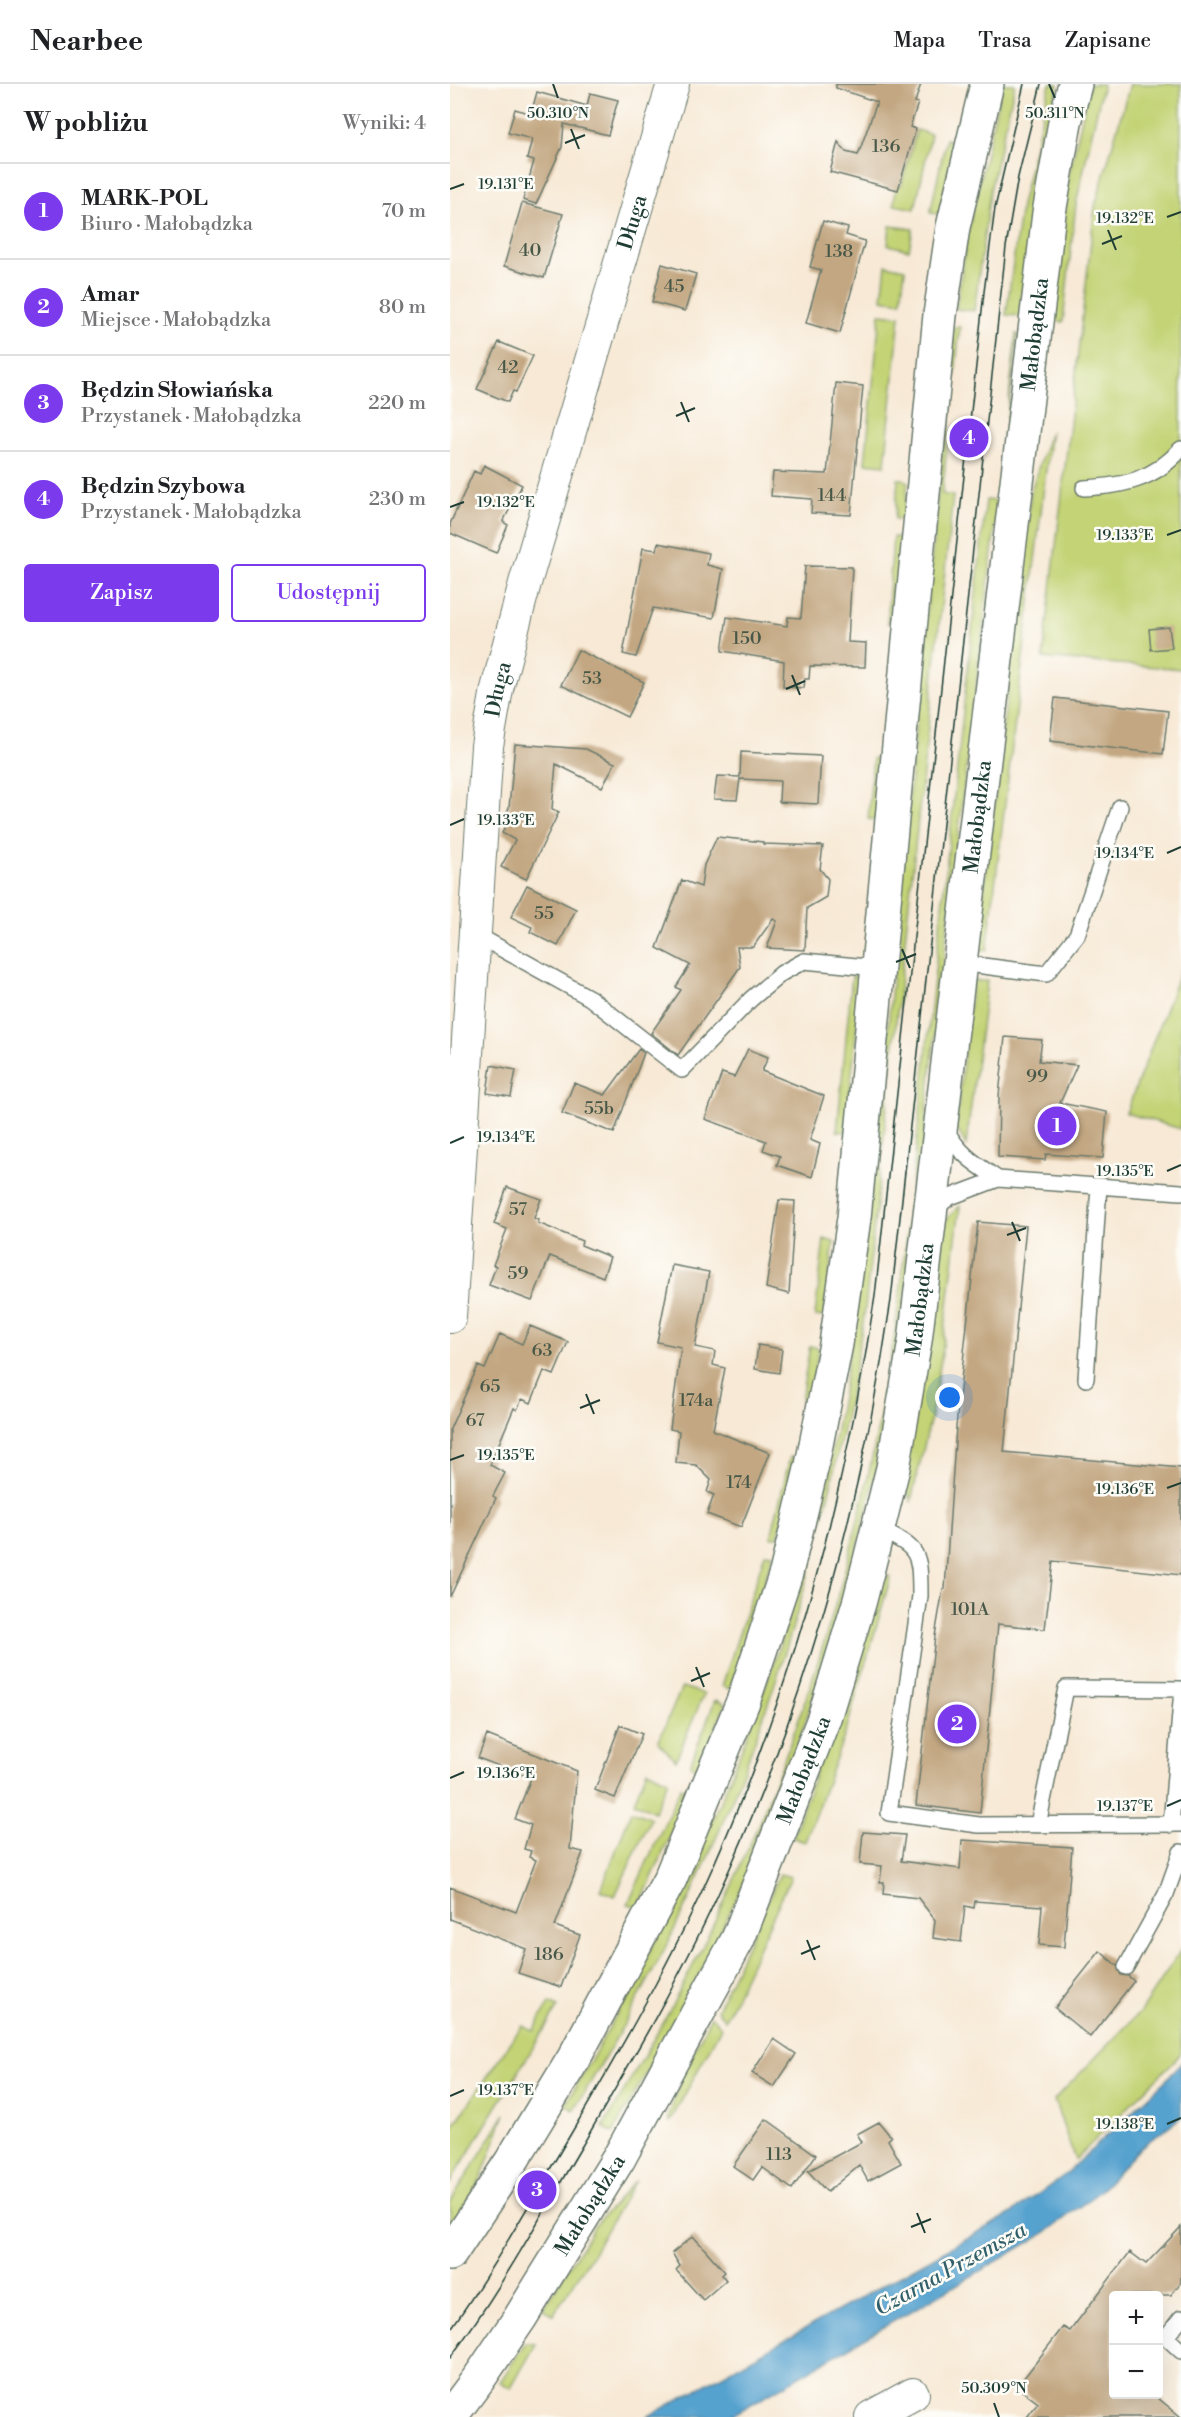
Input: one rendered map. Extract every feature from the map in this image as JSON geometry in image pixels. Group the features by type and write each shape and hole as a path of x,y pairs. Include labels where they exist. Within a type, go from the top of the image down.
{"street":[{"name":"Długa","path":"450,1317 487,746 498,689 525,583 673,84"},
{"path":"450,2254 574,2058 670,1879 744,1699 786,1573 812,1465 836,1344 854,1218 939,315 953,226 987,84"},
{"name":"Małobądzka","path":"456,2402 520,2318 619,2158 738,1939 824,1718 860,1600 893,1467 915,1341 1048,213 1065,122 1075,84"},
{"path":"871,2417 913,2394"}],"lane":[{"path":"1084,488 1117,486 1152,475 1181,449"},
{"path":"960,963 1046,974 1077,935 1120,807"},
{"path":"475,934 590,998 682,1071 751,999 782,973 804,961 878,968"},
{"path":"942,1121 955,1145 970,1160 998,1179"},
{"path":"932,1211 950,1197 998,1179 1181,1192"},
{"path":"1086,1379 1100,1186"},
{"path":"878,1529 907,1542 920,1568 920,1596 889,1813 979,1825 1176,1825 1181,1701"},
{"path":"1038,1825 1066,1689 1181,1689"},
{"path":"1126,1967 1166,1894 1181,1852"},
{"path":"1181,2318 1166,2337 1181,2351"}],"green space":[{"path":"1002,84 1015,84 990,191 974,311 956,309 968,231"},
{"path":"1050,84 1058,84 1034,199 1020,316 1006,315 1021,205"},
{"path":"1090,84 1103,84 1076,204 1063,322 1053,321 1068,178"},
{"path":"1130,84 1181,84 1181,669 1043,658 1095,206"},
{"path":"917,130 931,134 915,209 894,205 896,185 901,186"},
{"path":"946,139 955,142 940,214 930,213"},
{"path":"890,226 913,229 909,250 888,245"},
{"path":"886,265 905,269 901,302 882,299"},
{"path":"880,314 900,316 885,465 865,463"},
{"path":"954,327 960,327 942,494 953,496 865,1310 851,1390 815,1548 793,1626 740,1779 709,1854 664,1951 574,2110 565,2105 642,1967 677,1897 740,1753 768,1680 792,1606 814,1530 828,1469 850,1346 876,1150"},
{"path":"1016,334 1018,334 939,997 910,1268 884,1437 849,1583 800,1738 743,1885 681,2011 613,2133 603,2127 689,1973 735,1878 765,1808 817,1665 839,1592 875,1445 900,1295 986,500 998,501"},
{"path":"1051,430 987,950 977,949 1031,490"},
{"path":"898,479 908,482 904,519 895,519"},
{"path":"893,537 903,538 895,623 887,623"},
{"path":"873,758 883,760 876,820 868,819"},
{"path":"1181,969 1181,1129 1126,1113"},
{"path":"852,976 862,977 846,1132 837,1131"},
{"path":"972,981 987,981 966,1145 956,1127"},
{"path":"960,1206 942,1354 931,1417 911,1501 904,1484 944,1221"},
{"path":"824,1239 834,1242 824,1317 815,1316"},
{"path":"810,1346 819,1348 810,1400 801,1400"},
{"path":"790,1457 797,1459 778,1537 771,1537"},
{"path":"765,1553 773,1554 730,1689 722,1686"},
{"path":"891,1576 846,1731 805,1842 793,1838 880,1579"},
{"path":"682,1687 704,1694 676,1760 658,1742"},
{"path":"715,1700 725,1704 700,1769 690,1765"},
{"path":"647,1770 668,1780 654,1812 634,1802"},
{"path":"681,1787 690,1791 639,1907 628,1904"},
{"path":"631,1811 651,1818 615,1896 601,1890"},
{"path":"780,1874 791,1877 725,2020 717,2010"},
{"path":"1181,1950 1181,2054 1075,2160 1054,2100 1140,2012"},
{"path":"549,2003 558,2007 450,2183 450,2131 522,2026 534,2031"},
{"path":"711,2016 721,2027 670,2122 668,2118 682,2076"},
{"path":"505,2114 481,2178 450,2230 450,2203"},
{"path":"635,2180 590,2258 553,2315 543,2309 594,2226"},
{"path":"525,2343 536,2344 511,2388 500,2382"}],"water":[{"name":"Czarna Przemsza","path":"1181,2063 1181,2117 1141,2147 1100,2191 1044,2234 729,2417 647,2417 1012,2213 1066,2174"}],"building":[{"path":"836,84 921,84 915,102 918,103 910,127 916,129 898,190 830,172 838,142 846,152 858,155 877,102 836,88"},
{"path":"537,92 587,106 590,93 618,100 608,135 564,124 562,147 536,204 523,200 534,161 527,159 532,139 508,133 515,109 531,114"},
{"path":"522,203 563,214 544,278 504,266"},
{"path":"823,221 848,228 846,235 865,241 840,333 806,323 821,270 810,267"},
{"path":"662,264 696,274 685,311 652,302"},
{"path":"499,342 533,356 516,392 513,391 508,402 477,389"},
{"path":"836,383 863,386 851,515 811,513 812,499 771,496 773,472 827,474"},
{"path":"484,465 522,485 503,522 508,525 496,553 450,533 450,524 474,471 480,474"},
{"path":"658,543 709,553 707,565 723,569 714,618 653,608 636,657 623,654 643,548 656,550"},
{"path":"805,566 852,567 848,642 866,643 865,667 810,666 809,679 805,679 804,688 783,687 784,661 722,651 727,617 787,626 788,617 801,618"},
{"path":"1169,627 1172,648 1151,650 1149,629"},
{"path":"578,650 644,682 627,717 561,685"},
{"path":"1055,698 1168,711 1163,754 1050,741"},
{"path":"515,744 586,749 615,763 602,787 556,764 552,809 559,812 526,879 501,867 515,840 502,833 508,821 504,819 509,808"},
{"path":"741,752 821,756 818,804 779,802 780,781 740,779 737,800 714,799 717,776 740,777"},
{"path":"717,837 763,842 763,844 823,846 820,869 828,879 826,897 807,908 805,950 767,948 777,921 773,919 753,947 737,947 740,967 678,1055 651,1033 681,990 676,987 690,965 657,948 682,880 701,887 704,865"},
{"path":"527,885 576,909 558,946 530,932 532,927 511,917"},
{"path":"1005,1037 1042,1040 1039,1061 1077,1065 1060,1103 1107,1112 1103,1158 1046,1154 1045,1160 998,1157 999,1096"},
{"path":"639,1049 644,1053 614,1133 562,1113 574,1083 605,1095"},
{"path":"748,1049 768,1057 762,1071 824,1096 810,1140 820,1144 812,1177 777,1165 780,1156 763,1150 766,1141 705,1119 722,1073 734,1077"},
{"path":"491,1065 516,1070 511,1097 487,1093"},
{"path":"507,1187 541,1199 534,1218 539,1220 538,1223 582,1241 581,1245 610,1257 603,1277 550,1256 532,1301 489,1285 496,1266 493,1265 507,1229 494,1224"},
{"path":"779,1200 795,1201 789,1294 766,1288"},
{"path":"978,1222 1026,1226 1004,1452 1181,1468 1181,1575 1053,1561 1045,1629 998,1624 980,1813 916,1805 935,1636 943,1589 945,1589 956,1427"},
{"path":"672,1265 709,1272 695,1347 715,1351 713,1365 725,1368 713,1430 770,1453 741,1527 707,1514 714,1495 707,1492 711,1480 696,1465 676,1463 679,1431 670,1429 681,1347 657,1342"},
{"path":"530,1326 568,1342 554,1375 544,1371 531,1403 522,1399 517,1410 514,1408 490,1465 505,1473 493,1496 496,1498 450,1597 450,1429 478,1366 485,1369 500,1334 522,1344"},
{"path":"758,1345 782,1349 779,1373 755,1369"},
{"path":"620,1725 642,1734 615,1798 595,1790"},
{"path":"487,1735 577,1771 570,1849 583,1852 555,1926 580,1935 561,1987 518,1973 526,1949 450,1919 450,1887 516,1912 536,1860 529,1857 531,1851 524,1849 531,1825 515,1819 531,1778 478,1758"},
{"path":"863,1832 905,1835 901,1861 960,1869 962,1840 1072,1847 1064,1947 1039,1945 1042,1906 975,1901 974,1908 965,1906 961,1942 933,1938 935,1920 918,1898 883,1894 884,1882 880,1882 882,1866 860,1864"},
{"path":"1100,1951 1117,1966 1121,1975 1128,1976 1134,1981 1090,2037 1055,2008"},
{"path":"774,2039 796,2054 774,2087 752,2073"},
{"path":"766,2119 816,2155 792,2189 762,2167 753,2180 733,2166"},
{"path":"879,2122 891,2137 888,2140 901,2163 868,2181 859,2165 827,2192 808,2171 862,2142 857,2134"},
{"path":"1181,2227 1181,2282 1171,2295 1163,2295 1163,2291 1109,2291 1109,2399 1159,2399 1181,2417 1027,2417 1038,2403 1017,2387 1063,2327 1070,2331 1130,2252 1146,2264"},
{"path":"693,2236 725,2272 722,2275 726,2280 703,2300 676,2270 680,2266 672,2253"}],"tram line":[{"path":"450,2330 497,2259 604,2077 701,1893 761,1749 787,1675 830,1525 862,1373 875,1296 984,292 995,208 1024,84"},
{"path":"450,2358 486,2307 535,2227 668,1994 715,1901 776,1756 802,1682 846,1531 863,1455 891,1300 1006,247 1018,177 1041,84"}],"place":[{"name":"Będzin Szybowa","path":"969,438"},
{"name":"MARK-POL","path":"1057,1126"},
{"name":"Amar","path":"957,1724"},
{"name":"Będzin Słowiańska","path":"537,2190"}]}
